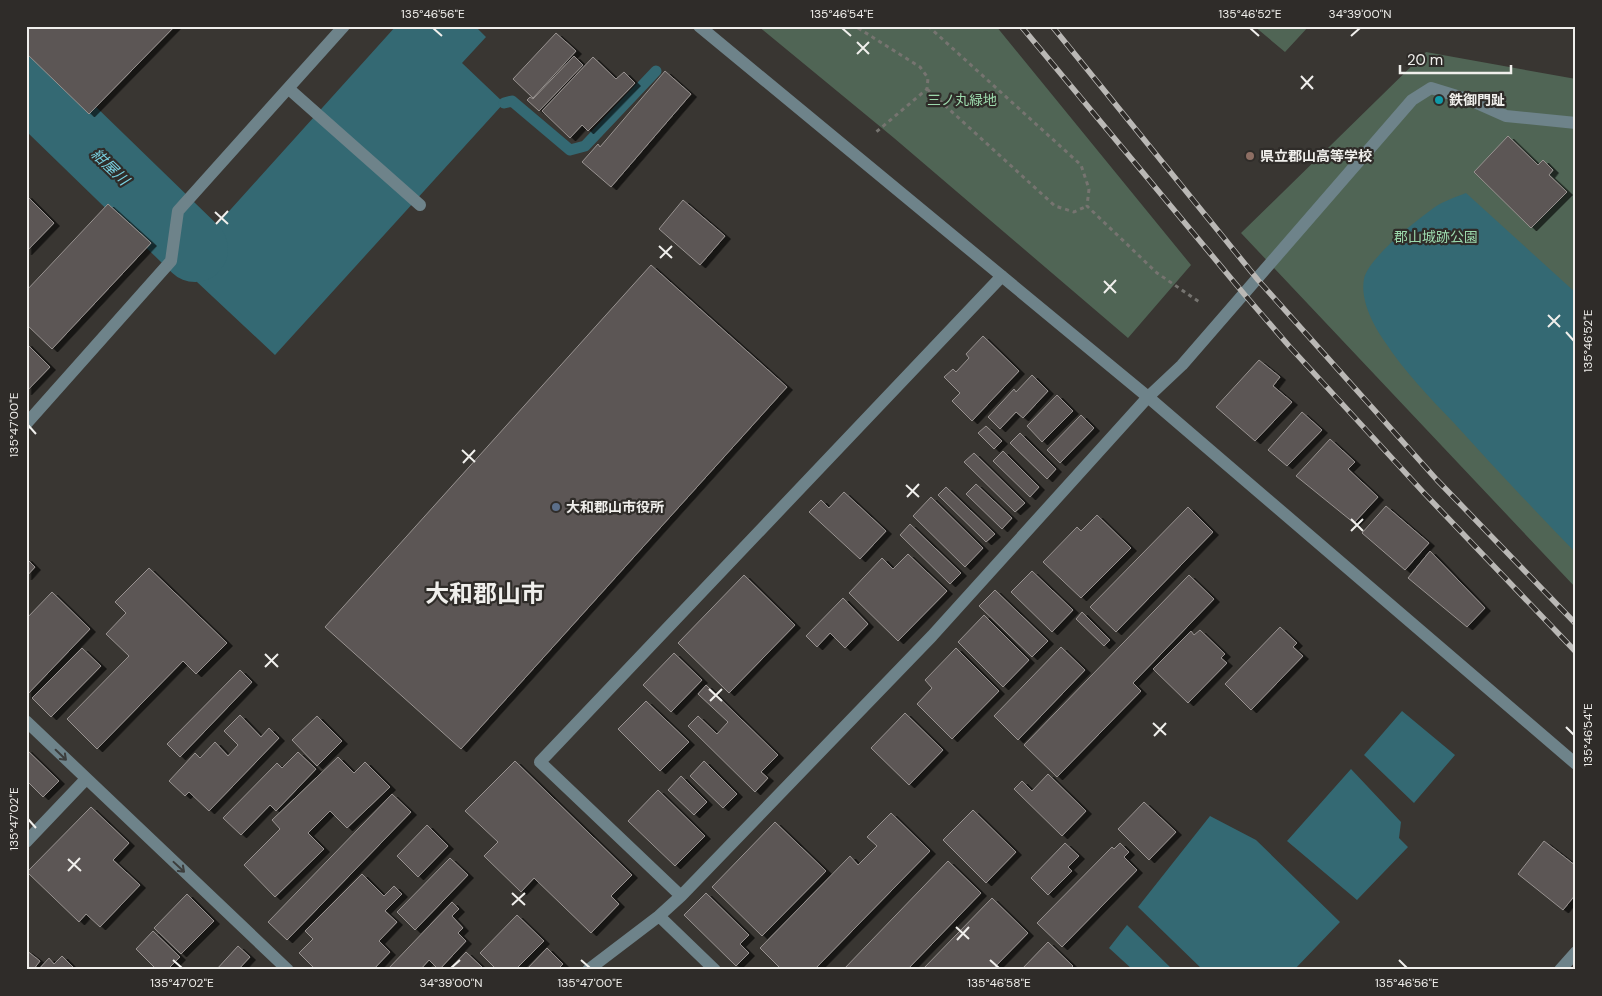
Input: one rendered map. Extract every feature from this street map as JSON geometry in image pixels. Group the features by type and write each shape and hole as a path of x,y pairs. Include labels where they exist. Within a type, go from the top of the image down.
{"street":[{"path":"26,424 171,261 178,211 344,26"},
{"path":"699,26 1148,397 1576,764"},
{"path":"588,970 659,916 681,896 932,636 1148,397 1182,365 1412,100 1430,88 1470,100 1506,116 1576,123"},
{"path":"289,89 420,205"},
{"path":"681,896 540,762 1002,276"},
{"path":"26,721 288,970"},
{"path":"26,842 86,779"},
{"path":"659,916 715,970"},
{"path":"1560,970 1576,952"}],"path":[{"path":"928,26 1081,165 1089,189 1087,206"},
{"path":"858,27 920,67 928,78 927,89 875,134"},
{"path":"927,89 1055,206 1074,212 1087,206"},
{"path":"1087,206 1156,273 1203,305"}],"green space":[{"name":"三ノ丸緑地","path":"758,26 996,26 1191,265 1128,338 894,138"},
{"path":"1254,26 1309,26 1285,52"},
{"name":"郡山城跡公園","path":"1426,52 1576,79 1576,588 1241,233"}],"water":[{"path":"396,26 475,26 486,37 462,63 504,103 275,355 197,282 186,259"},
{"path":"1466,193 1576,293 1576,553 1409,374 1380,335 1366,304 1363,287 1364,279 1367,270 1383,250 1435,207"},
{"path":"1402,711 1455,755 1414,803 1364,755"},
{"path":"1351,769 1401,822 1399,838 1408,847 1357,900 1287,841"},
{"path":"1210,816 1256,840 1340,922 1294,970 1203,970 1138,907"},
{"path":"1127,925 1173,970 1133,970 1109,948"}],"building":[{"path":"26,26 175,26 89,114 26,53"},
{"path":"556,33 576,51 533,98 513,79"},
{"path":"574,56 583,65 539,111 527,100 530,97 533,99"},
{"path":"593,57 616,79 624,72 635,83 588,131 582,125 570,138 542,111"},
{"path":"665,71 691,94 611,187 582,162 598,144 600,147"},
{"path":"1508,136 1538,165 1543,160 1553,170 1549,175 1567,192 1531,228 1474,172"},
{"path":"26,195 54,223 26,252"},
{"path":"683,200 725,236 700,265 659,229"},
{"path":"108,204 151,243 52,349 26,324 26,291"},
{"name":"大和郡山市役所","path":"651,265 787,387 461,749 325,627"},
{"path":"983,336 1019,371 972,421 952,401 960,393 944,377 953,369 956,372 969,358 966,354"},
{"path":"26,343 50,367 26,392"},
{"path":"1259,360 1280,377 1273,386 1292,402 1255,441 1216,407"},
{"path":"1032,375 1048,391 1023,418 1016,412 1000,429 988,417 1014,389 1016,392"},
{"path":"1057,395 1073,411 1042,442 1027,426"},
{"path":"1302,412 1322,430 1287,466 1268,450"},
{"path":"1081,415 1094,428 1060,463 1047,450"},
{"path":"986,426 1002,441 994,449 978,433"},
{"path":"1020,433 1056,469 1047,479 1010,443"},
{"path":"1330,439 1355,462 1348,469 1378,497 1354,523 1296,476"},
{"path":"1003,451 1039,487 1030,497 993,461"},
{"path":"974,453 1025,503 1015,512 964,462"},
{"path":"976,484 1012,518 1002,529 966,494"},
{"path":"946,487 995,534 986,542 938,495"},
{"path":"844,492 886,531 860,559 809,512 821,500 829,508"},
{"path":"931,497 983,548 965,567 913,516"},
{"path":"1386,506 1429,543 1405,570 1362,533"},
{"path":"1188,507 1213,532 1116,632 1090,607"},
{"path":"1097,515 1131,548 1081,598 1043,562 1077,527 1081,531"},
{"path":"910,524 961,573 950,584 900,535"},
{"path":"1430,551 1485,608 1467,627 1408,578"},
{"path":"908,554 947,591 898,641 849,593 882,558 893,569"},
{"path":"26,558 35,567 26,577"},
{"path":"149,568 227,643 196,674 183,661 97,749 67,719 129,656 106,634 126,613 115,602"},
{"path":"1032,571 1073,610 1052,632 1011,592"},
{"path":"744,575 795,625 729,693 678,643"},
{"path":"1189,575 1214,599 1133,683 1141,691 1057,777 1024,745"},
{"path":"995,590 1048,641 1032,657 979,606"},
{"path":"52,592 90,629 26,696 26,619"},
{"path":"843,598 868,624 845,648 830,633 817,647 806,636"},
{"path":"1082,612 1110,640 1104,646 1076,619"},
{"path":"984,615 1029,660 1003,687 958,642"},
{"path":"1280,627 1297,643 1293,647 1303,656 1251,710 1225,684"},
{"path":"1200,630 1225,654 1221,658 1227,663 1188,703 1153,669 1191,631 1194,635"},
{"path":"1061,647 1085,670 1018,740 994,716"},
{"path":"82,648 101,666 51,717 32,698"},
{"path":"956,648 999,691 952,739 917,704 932,688 925,680"},
{"path":"674,653 702,680 671,712 643,685"},
{"path":"240,670 252,682 180,757 167,744"},
{"path":"706,685 778,755 761,772 768,778 755,792 688,726 698,716 717,734 728,722 698,694"},
{"path":"646,701 689,742 660,771 618,729"},
{"path":"905,713 943,750 909,785 871,748"},
{"path":"240,715 261,737 269,728 279,738 209,811 189,792 185,796 169,781 195,753 200,758 215,742 228,756 238,745 224,731"},
{"path":"317,716 342,741 317,766 292,740"},
{"path":"26,749 59,781 43,797 26,780"},
{"path":"298,752 316,769 276,811 270,805 241,835 223,818 277,763 282,768"},
{"path":"338,757 354,773 365,762 390,787 347,828 330,811 308,833 324,849 275,897 244,865 280,829 272,820"},
{"path":"515,761 632,875 611,896 619,904 591,933 534,878 521,892 484,856 498,842 465,811"},
{"path":"704,761 737,794 723,808 690,776"},
{"path":"1048,774 1086,811 1062,836 1014,789 1022,781 1032,791"},
{"path":"681,776 707,802 694,815 668,790"},
{"path":"658,790 705,836 675,866 628,821"},
{"path":"392,794 411,812 287,940 268,922"},
{"path":"1144,802 1176,832 1149,860 1118,829"},
{"path":"91,807 129,843 113,860 140,885 100,927 86,914 79,922 27,872"},
{"path":"973,810 1016,852 986,883 943,840"},
{"path":"891,813 930,851 814,970 782,970 760,948 850,856 858,865 877,846 867,837"},
{"path":"775,822 826,871 762,936 712,887"},
{"path":"427,825 448,846 418,877 397,856"},
{"path":"1544,841 1576,866 1576,894 1563,910 1518,874"},
{"path":"1065,843 1079,856 1068,867 1072,871 1048,895 1031,878"},
{"path":"1120,843 1129,852 1124,857 1137,870 1062,947 1037,923 1112,847 1114,849"},
{"path":"450,858 468,875 415,930 397,912"},
{"path":"948,861 981,893 907,970 843,970"},
{"path":"362,874 384,896 394,886 402,894 385,911 397,922 379,941 390,952 373,970 316,970 299,953 313,939 305,931"},
{"path":"706,893 749,935 740,944 749,953 736,966 684,915"},
{"path":"187,894 214,921 181,954 154,928"},
{"path":"992,898 1028,933 992,970 922,970"},
{"path":"452,902 459,909 452,916 463,928 458,933 466,941 439,970 429,960 420,970 387,970"},
{"path":"517,915 544,941 515,970 497,970 480,953"},
{"path":"153,931 180,957 167,970 157,970 136,949"},
{"path":"1048,942 1073,966 1069,970 1021,970"},
{"path":"238,946 250,957 238,970 216,970"},
{"path":"547,948 563,964 557,970 526,970"},
{"path":"26,950 40,961 33,970 26,970"},
{"path":"466,952 482,967 479,970 449,970"},
{"path":"62,956 76,970 38,970 49,958 54,964"}],"waterway":[{"path":"504,103 512,101 570,150 585,146 656,71"},
{"name":"紺屋川","path":"26,85 195,249"}],"railway":[{"path":"1021,26 1289,346 1424,493 1576,652"},
{"path":"1052,26 1258,280 1437,480 1576,624"}],"place":[{"name":"鉄御門趾","path":"1439,100"},
{"name":"県立郡山高等学校","path":"1250,156"},
{"name":"大和郡山市役所","path":"556,507"}],"district":[{"name":"大和郡山市","path":"485,594"}]}
